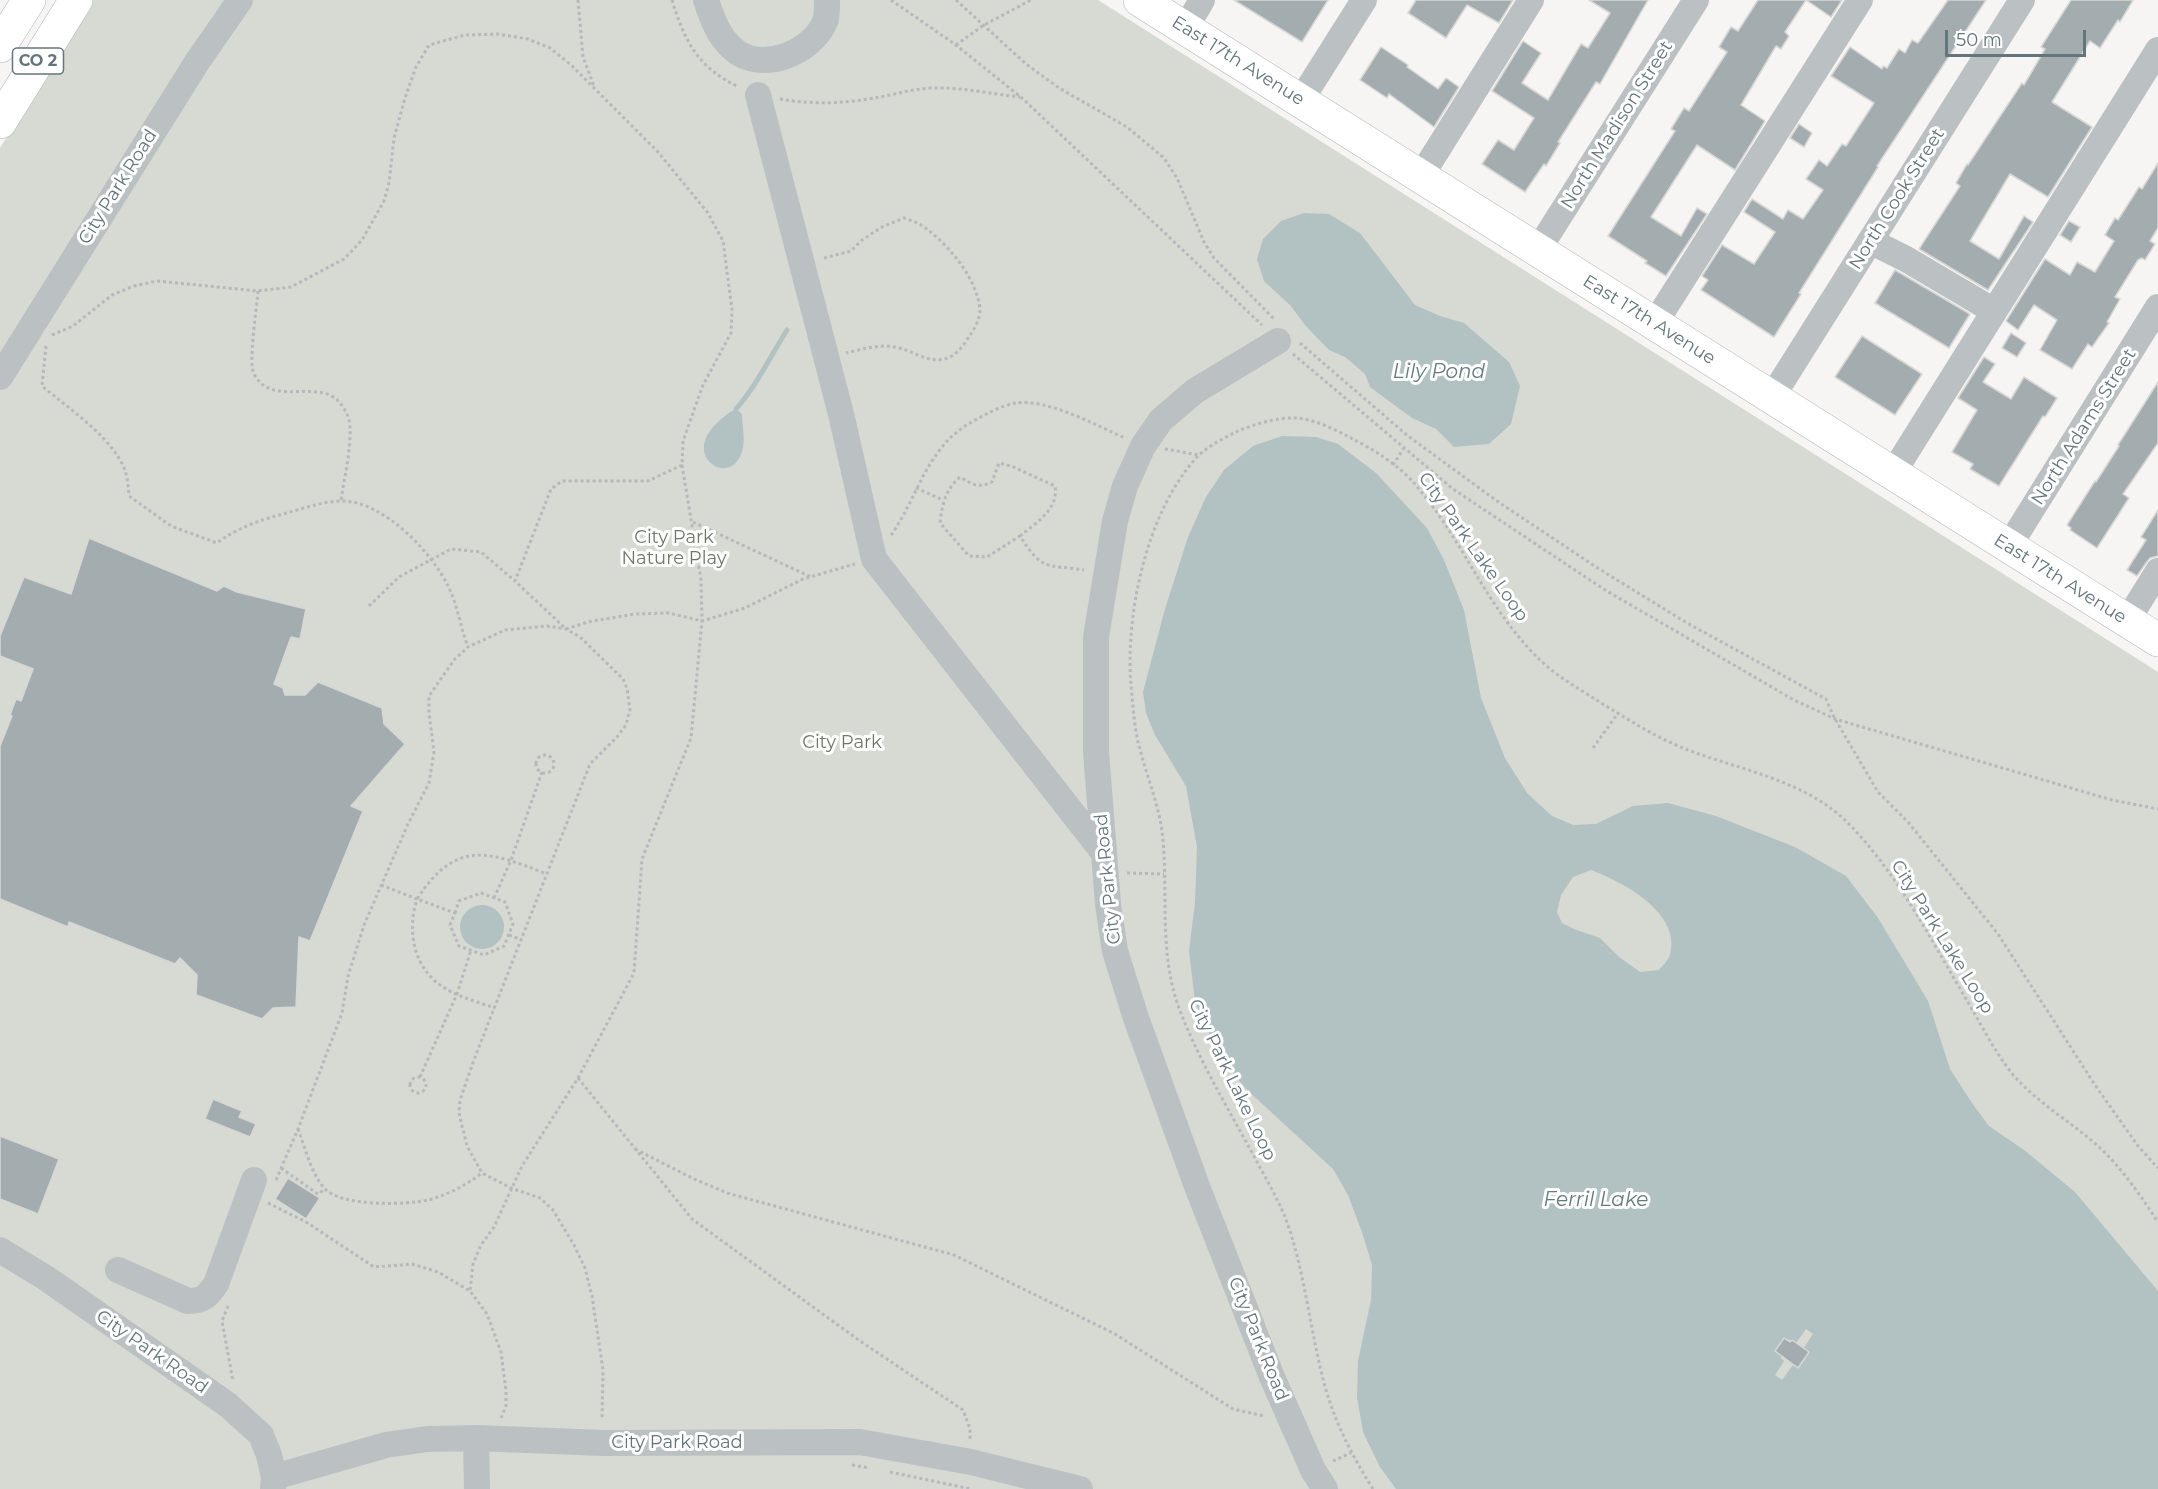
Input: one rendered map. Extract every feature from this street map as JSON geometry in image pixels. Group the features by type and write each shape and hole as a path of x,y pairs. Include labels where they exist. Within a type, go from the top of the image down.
{"main road":[{"name":"CO 2","path":"0,46 29,0"},
{"name":"CO 2","path":"0,122 76,0"},
{"name":"East 17th Avenue","path":"1140,0 2158,640"}],"street":[{"name":"City Park Road","path":"0,377 197,62 240,0"},
{"path":"706,0 718,32 734,50 755,60 772,61 793,54 817,33 826,19 827,0"},
{"path":"1185,27 1202,0"},
{"path":"1301,100 1364,0"},
{"path":"1421,176 1531,0"},
{"name":"North Madison Street","path":"1538,250 1696,0"},
{"path":"1655,323 1860,0"},
{"name":"North Cook Street","path":"1772,397 2022,0"},
{"path":"1893,473 2158,50"},
{"path":"758,95 841,414 874,559 1104,862"},
{"path":"1870,241 1906,259 1994,312"},
{"name":"North Adams Street","path":"2009,546 2158,307"},
{"name":"City Park Road","path":"1285,335 1195,391 1161,420 1143,446 1125,486 1115,521 1096,637 1096,752 1104,862 1115,951 1136,1018 1197,1190 1272,1377 1313,1470 1325,1489"},
{"path":"2127,621 2158,571"},
{"path":"118,1270 188,1301 199,1301 209,1296 265,1189"},
{"name":"City Park Road","path":"0,1250 46,1278 228,1405 261,1435 270,1455 274,1483 386,1445 492,1427 603,1443 860,1442 970,1462 1080,1489"},
{"path":"477,1489 492,1427"}],"path":[{"path":"578,0 583,57 594,88"},
{"path":"672,0 685,38 697,56 723,79 758,95 797,102 832,102 866,100 911,90 934,88 1022,98"},
{"path":"891,0 956,45 1022,98 1285,335 1404,448 1453,489 1605,590 1794,700 1834,719 2112,800 2158,809"},
{"path":"956,0 1026,64 1059,88 1127,127 1164,158 1214,258 1285,335 1408,436 1497,501 1596,567 1687,623 1826,699 1834,719 1878,792 1908,822 1998,934 2095,1085 2138,1146 2158,1168"},
{"path":"956,45 984,25 1031,0"},
{"path":"20,346 35,356 46,338 73,326 112,295 134,286 157,281 258,291 291,287 344,259 362,240 384,201 389,183 394,138 416,67 429,45 465,35 498,34 528,39 550,48 658,152 708,213 723,241 732,310 731,333 703,385 683,441 682,465 701,580 702,621 691,738 642,859 634,973 578,1078 522,1166 494,1227 481,1245 473,1264 470,1291"},
{"path":"802,266 851,252 862,240 882,227 904,218 921,225 945,246 962,265 975,292 980,311 974,329 962,347 948,357 933,359 898,347 881,346 856,350 827,359"},
{"path":"258,291 252,358 254,373 263,384 275,391 291,393 319,391 333,395 348,413 350,428 342,501"},
{"path":"46,338 42,386 102,437 121,460 128,480 129,496 171,526 217,543 236,530 317,505 342,501 360,504 377,511 394,521 412,537 448,585 468,647"},
{"name":"City Park Lake Loop","path":"1373,1489 1350,1453 1336,1422 1326,1391 1297,1255 1287,1220 1206,1066 1179,1008 1169,975 1163,834 1137,737 1130,677 1131,631 1137,586 1148,547 1163,512 1176,488 1199,455 1227,436 1254,424 1294,418 1329,427 1374,450 1410,478 1442,522 1496,606 1540,661 1566,681 1661,739 1786,784 1820,801 1845,820 1905,895 1994,1046 2016,1078 2102,1149 2128,1179 2158,1222"},
{"path":"1143,446 1199,455"},
{"path":"1393,465 1404,448"},
{"path":"999,463 1055,486 1057,496 1048,512 1020,536 987,557 969,555 940,523 943,500 960,477 973,485 983,487 992,482 999,463"},
{"path":"515,581 551,489 562,481 648,481 682,465"},
{"path":"916,488 943,500"},
{"path":"693,522 811,577"},
{"path":"1020,536 1031,553 1046,566 1106,575"},
{"path":"369,606 399,577 452,549 481,552 566,629 580,637 623,679 627,688 630,710 626,724 617,737 590,764 466,1082 459,1113 467,1146 482,1173 511,1188 540,1198 553,1210 585,1268 592,1296 603,1370 603,1443"},
{"path":"492,1427 506,1406 501,1352 487,1314 470,1291 438,1272 412,1264 374,1267 306,1222 265,1189 281,1168 298,1129 342,1013 348,976 364,925 408,824 429,783 434,752 429,696 454,660 468,647 505,630 548,626 566,629"},
{"path":"1593,748 1618,713"},
{"path":"541,756 548,756 553,760 554,765 550,771 542,772 538,768 537,761 541,756"},
{"path":"494,898 511,860 542,772"},
{"path":"495,1008 457,994 430,977 412,939 412,913 417,899 431,877 459,858 489,856 511,860 547,874"},
{"path":"1104,862 1164,874"},
{"path":"381,885 455,914"},
{"path":"481,893 505,902 513,924 504,946 484,955 459,946 450,925 455,914 459,901 481,893"},
{"path":"509,935 522,940"},
{"path":"420,1077 425,1081 425,1089 421,1093 414,1092 410,1088 411,1080 420,1077 457,994 471,950"},
{"path":"578,1078 692,1219 841,1327 963,1410 970,1429 970,1462"},
{"path":"298,1129 316,1174 325,1189 339,1198 401,1203 427,1200 466,1185 482,1173"},
{"path":"635,1149 692,1178 727,1192 954,1255 1115,1334 1233,1409 1272,1418"},
{"path":"281,1168 318,1194 325,1189"},
{"path":"230,1300 222,1321 232,1380 240,1387"}],"green space":[{"name":"City Park","path":"93,0 1098,0 2158,672 2158,1489 0,1489 0,148"}],"water":[{"name":"Lily Pond","path":"1304,213 1329,214 1360,233 1415,305 1464,323 1509,362 1520,386 1511,424 1489,444 1454,447 1436,429 1412,418 1370,387 1365,374 1345,357 1329,350 1290,305 1264,281 1257,259 1263,239 1281,221"},
{"path":"736,409 742,414 743,447 738,460 730,467 721,468 713,465 706,458 704,448 707,436 717,423"},
{"name":"Ferril Lake","path":"1282,436 1316,437 1338,444 1376,473 1427,528 1444,560 1464,610 1481,698 1505,758 1527,793 1552,816 1573,825 1596,824 1633,806 1668,803 1716,816 1795,847 1846,876 1878,918 1928,1001 1950,1069 1989,1126 2024,1150 2075,1192 2158,1291 2158,1489 1396,1489 1380,1467 1363,1432 1357,1397 1358,1361 1371,1300 1372,1265 1362,1232 1348,1195 1333,1169 1245,1088 1218,1054 1195,1002 1189,950 1195,903 1197,847 1186,786 1155,735 1146,713 1143,692 1165,609 1188,537 1206,497 1224,470 1253,446","holes":["1591,870 1619,882 1647,901 1659,913 1667,926 1671,940 1670,955 1659,970 1640,972 1619,957 1600,938 1562,923 1557,912 1561,895 1573,877","1806,1329 1813,1334 1804,1348 1809,1352 1798,1368 1793,1365 1782,1380 1775,1375 1784,1361 1781,1358 1784,1338 1796,1343"]},
{"path":"482,905 498,911 504,927 498,943 482,949 466,943 460,927 466,911"}],"building":[{"path":"1234,0 1328,0 1302,42"},
{"path":"1416,0 1513,0 1499,23 1467,5 1446,38 1408,13"},
{"path":"1589,0 1648,0 1600,84 1596,82 1558,142 1560,143 1546,166 1544,164 1525,192 1482,164 1498,140 1514,150 1534,118 1492,91 1523,41 1541,53 1522,83 1548,100 1581,44 1588,48 1610,13"},
{"path":"1758,0 1806,0 1785,32 1789,36 1781,49 1776,46 1741,105 1765,121 1735,170 1697,145 1651,217 1681,236 1697,208 1707,214 1666,276 1608,236 1675,131 1671,129 1684,108 1689,111 1727,52 1719,47 1731,27 1738,31"},
{"path":"1806,0 1842,0 1831,17"},
{"path":"1948,0 1986,0 1877,166 1774,337 1701,290 1708,280 1702,276 1722,245 1754,264 1775,232 1744,212 1752,199 1783,219 1788,210 1803,219 1823,190 1806,179 1819,160 1827,166 1842,144 1846,146 1874,103 1831,76 1850,47 1882,69 1883,66 1887,68 1899,49 1905,53 1912,40 1918,43"},
{"path":"2071,0 2133,0 2100,48 2090,41 2052,102 2092,127 2048,197 2010,174 1970,241 1999,259 2024,216 2033,222 1988,290 1919,249 1960,186 1956,183 1967,164 2022,83 2024,85 2045,49 2041,47"},
{"path":"1381,47 1438,89 1446,78 1459,87 1434,127 1389,94 1387,98 1360,80"},
{"path":"1799,124 1812,133 1804,147 1790,138"},
{"path":"2158,163 2158,228 2150,241 2155,244 2145,260 2142,258 2138,260 2115,297 2120,299 2107,322 2109,323 2092,347 2088,344 2072,369 2040,350 2057,320 2034,305 2018,330 2006,321 2045,259 2070,275 2077,262 2095,272 2114,241 2105,235 2115,218 2118,220 2139,187 2142,189"},
{"path":"2069,221 2080,227 2071,242 2060,235"},
{"path":"1895,270 1970,314 1949,348 1875,303"},
{"path":"2011,333 2026,343 2017,357 2002,348"},
{"path":"1862,336 1922,374 1895,415 1835,377"},
{"path":"1984,357 1995,364 1983,382 2011,399 2024,377 2057,398 1999,486 1970,469 1973,464 1952,452 1977,410 1958,398"},
{"path":"2158,382 2158,443 2123,494 2129,498 2097,548 2070,530 2071,528 2067,525"},
{"path":"2158,510 2158,556 2150,558 2137,576 2127,570 2146,540 2141,537"},
{"path":"89,538 217,591 224,586 237,592 306,609 300,639 291,637 274,684 283,688 285,695 305,695 318,682 382,708 384,724 405,744 351,806 363,811 310,941 299,937 296,1007 273,1008 262,1019 196,995 197,975 180,958 175,964 69,922 68,927 0,899 0,746 16,699 21,701 33,669 0,656 0,636 24,577 71,594"},
{"path":"213,1099 242,1111 239,1117 256,1124 250,1137 205,1119"},
{"path":"0,1136 59,1159 38,1214 0,1199"},
{"path":"288,1178 320,1198 306,1219 275,1199"},
{"path":"1784,1338 1790,1342 1792,1340 1809,1352 1798,1368 1775,1351"}],"waterway":[{"path":"736,409 757,381 787,330"}],"park label":[{"name":"City Park Nature Play","path":"674,548"}]}
